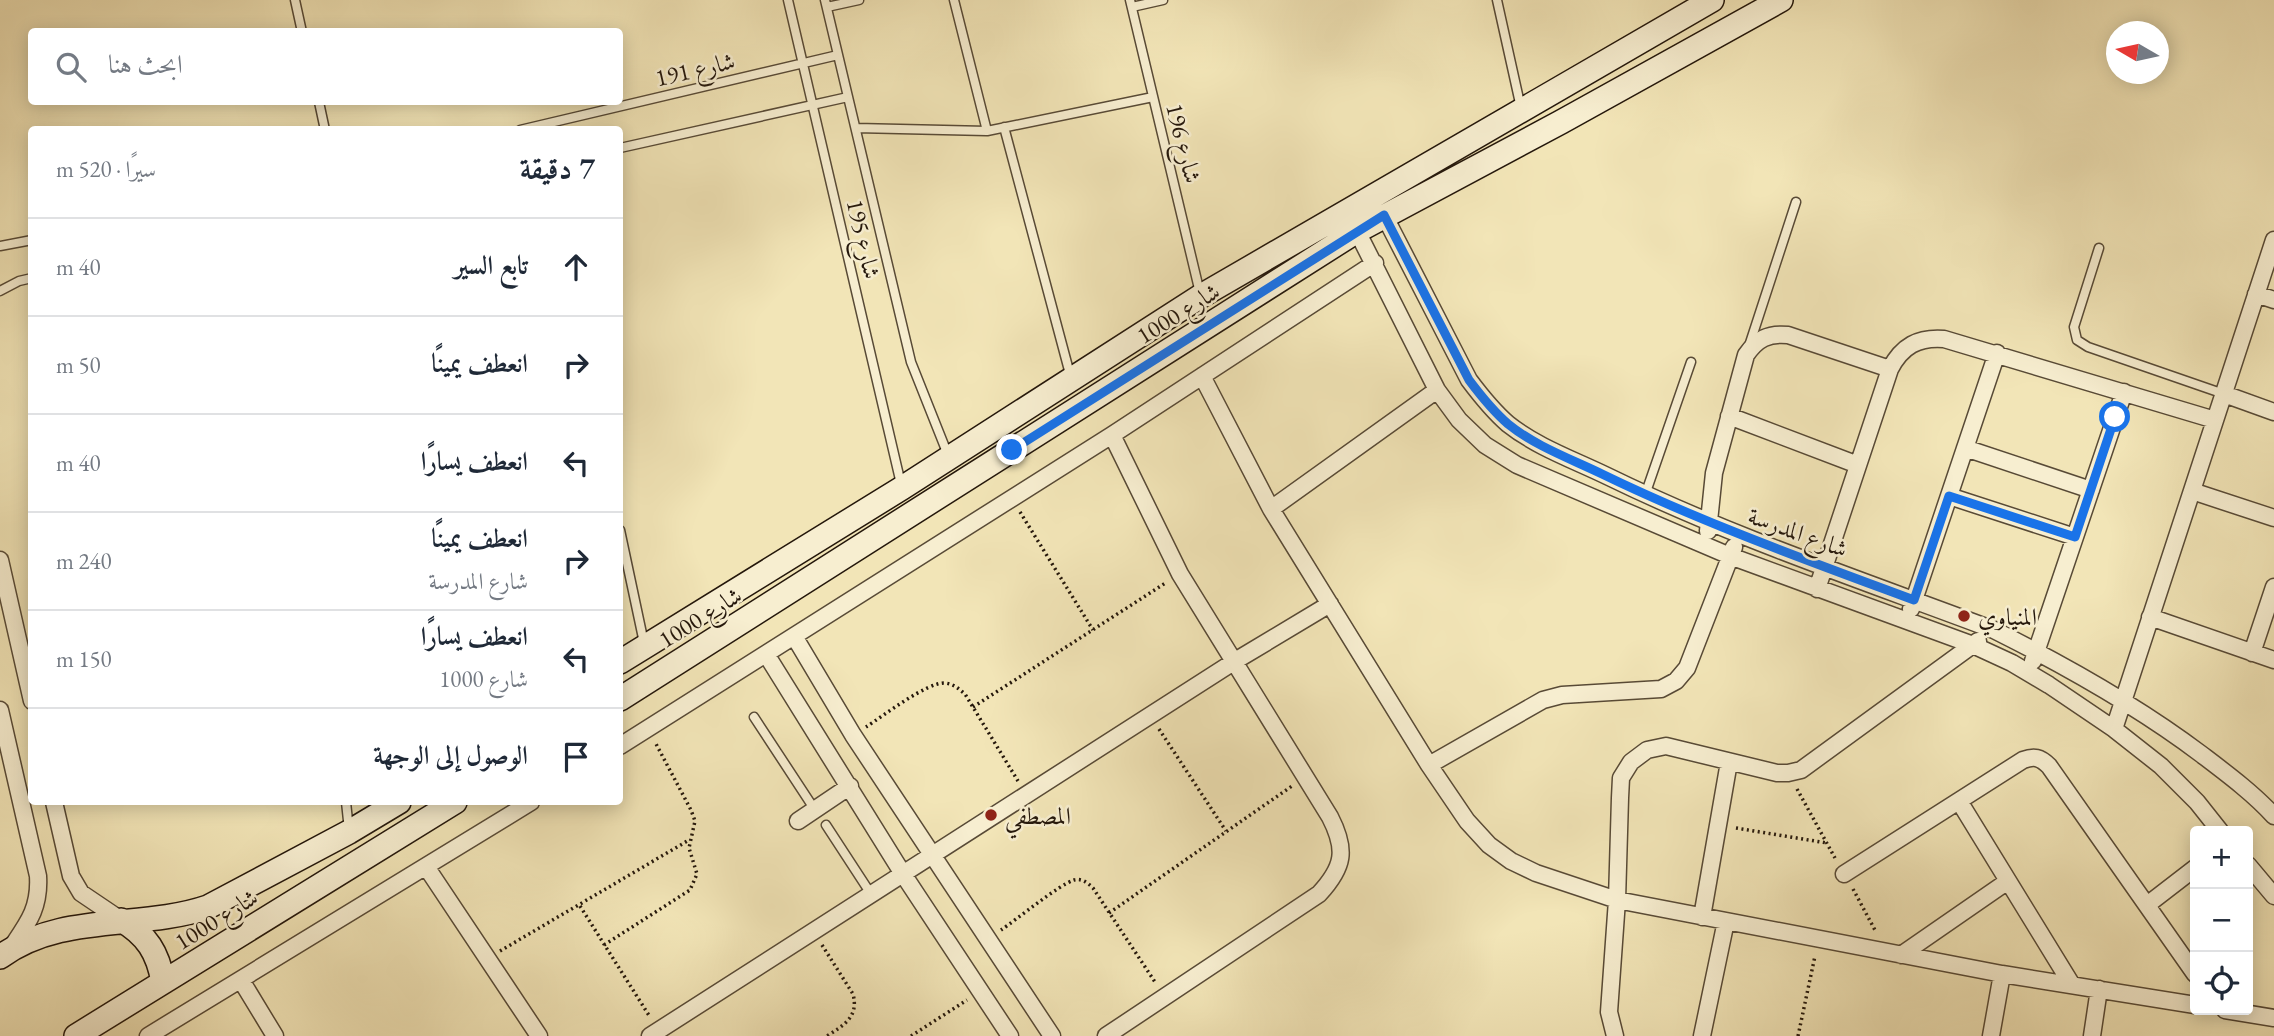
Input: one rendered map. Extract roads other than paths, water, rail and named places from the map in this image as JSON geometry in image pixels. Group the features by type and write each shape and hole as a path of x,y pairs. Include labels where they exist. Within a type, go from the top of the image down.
{"street":[{"name":"شارع 1000","path":"623,660 902,488 1201,296 1712,0"},
{"name":"شارع 1000","path":"623,697 1357,231 1782,0"},
{"name":"شارع المدرسة","path":"1384,215 1469,380 1487,404 1509,425 1534,441 1645,495 1708,522 1994,630 2037,651 2124,701 2173,733 2220,768 2274,816"},
{"name":"شارع المدرسة","path":"1357,231 1437,390 1458,420 1485,445 1517,465 1730,556 1973,645 2029,673 2114,729 2179,784 2216,826"},
{"path":"2114,729 2274,240"},
{"path":"623,744 1012,499 1375,263"},
{"path":"2256,294 2274,300"},
{"path":"1709,547 1708,522 1712,484 1746,355 1753,345 1763,337 1788,335 1890,369"},
{"path":"1817,589 1890,369 1905,347 1917,341 1944,339 1997,353 2215,420"},
{"path":"1907,621 1997,353"},
{"path":"1202,376 1271,509 1429,765 1467,821 1489,845 1511,861 1536,873 1617,900 2002,974 2190,1004"},
{"path":"1271,509 1437,390"},
{"path":"2029,673 2123,392"},
{"path":"2224,394 2274,412"},
{"path":"1729,416 1858,465"},
{"path":"1106,1036 1319,894 1334,878 1342,858 1340,836 1306,776 1180,573 1112,435"},
{"path":"1965,448 2091,490"},
{"path":"2192,491 2274,518"},
{"path":"1949,496 2075,537"},
{"path":"1429,765 1543,700 1562,695 1661,689 1676,681 1688,668 1738,534"},
{"path":"0,560 5,610 28,688"},
{"path":"2252,653 2274,587"},
{"path":"654,1033 1234,661 1330,604"},
{"path":"2150,617 2274,660"},
{"path":"1616,1036 1609,1012 1617,900 1621,778 1631,762 1647,750 1666,746 1777,773 1801,770 1994,630"},
{"path":"794,636 853,735 1052,1036"},
{"path":"766,654 903,874 1010,1036"},
{"path":"0,710 38,876 39,894 32,916 5,953"},
{"path":"827,751 853,735"},
{"path":"1844,874 2023,761 2032,757 2042,759 2049,765 2190,967"},
{"path":"1702,916 1729,761"},
{"path":"798,821 850,786"},
{"path":"1959,801 2072,985"},
{"path":"55,805 71,876 81,893 138,930 151,945 160,963 163,982"},
{"name":"شارع 1000","path":"5,953 36,938 57,932 121,920 185,915 208,907 394,805"},
{"name":"شارع 1000","path":"76,1036 450,805"},
{"path":"148,1036 526,805"},
{"path":"427,867 539,1036"},
{"path":"2253,871 2274,896"},
{"path":"2147,905 2190,872"},
{"path":"1901,955 2008,881"},
{"path":"1702,1036 1726,921"},
{"path":"1992,1036 2002,974"},
{"path":"241,980 275,1036"},
{"path":"2092,1036 2099,989"},
{"path":"2253,1015 2274,1018"}],"lane":[{"path":"295,0 301,28"},
{"name":"شارع 195","path":"788,0 902,488"},
{"path":"826,4 859,0"},
{"path":"954,0 987,131"},
{"path":"1131,4 1163,0"},
{"path":"1497,0 1522,111"},
{"name":"شارع 195","path":"826,4 911,362 949,457"},
{"name":"شارع 196","path":"1131,4 1201,296"},
{"name":"شارع 191","path":"538,126 838,55"},
{"path":"623,147 848,97"},
{"path":"856,128 987,131 1153,97"},
{"path":"320,105 325,126"},
{"path":"1004,127 1072,378"},
{"path":"1746,355 1796,202"},
{"path":"0,246 28,241"},
{"path":"2099,248 2074,327 2077,340 2088,347 2224,394"},
{"path":"0,291 28,279"},
{"path":"1645,495 1691,362"},
{"path":"623,544 645,646"},
{"path":"754,717 815,810"},
{"path":"346,805 349,832"},
{"path":"826,825 871,894"}],"place":[{"name":"المنياوي","path":"1964,616"},
{"name":"المصطفي","path":"991,815"}]}
